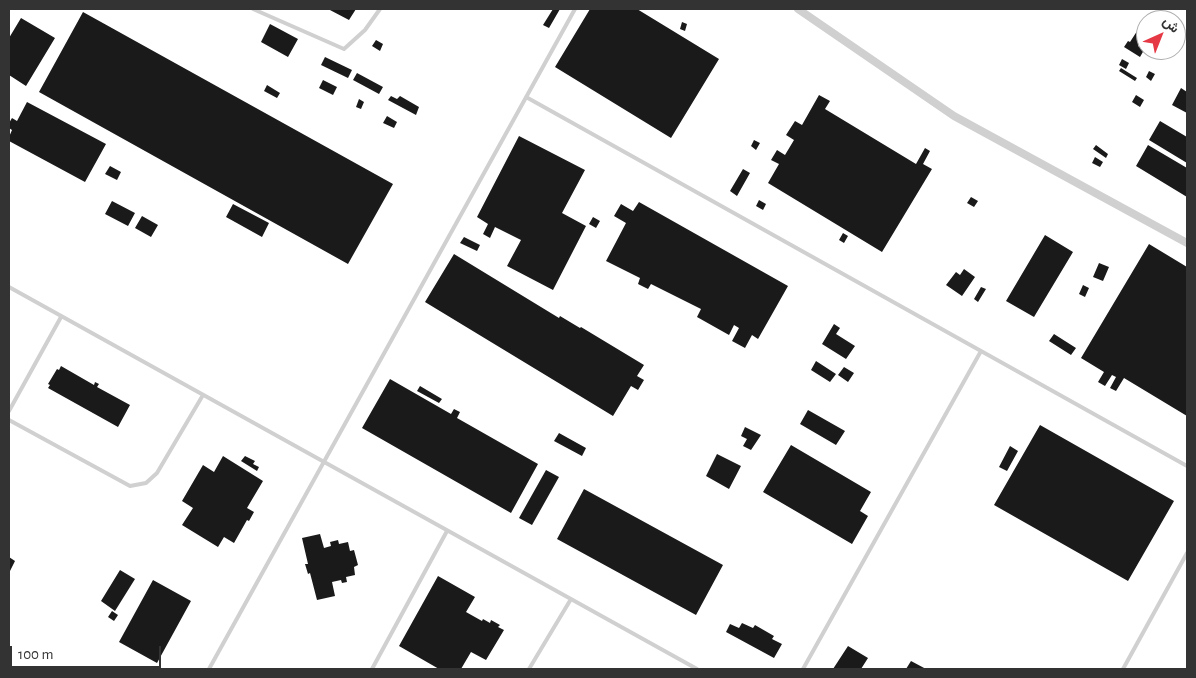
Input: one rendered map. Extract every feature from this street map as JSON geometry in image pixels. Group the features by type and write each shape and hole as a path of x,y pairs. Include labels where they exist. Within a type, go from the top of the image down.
{"street":[{"path":"798,9 954,116 1187,243"}],"lane":[{"path":"253,9 344,49 365,30 380,9"},
{"path":"208,669 575,9"},
{"path":"526,97 1187,466"},
{"path":"9,287 697,669"},
{"path":"9,411 61,317"},
{"path":"803,669 981,351"},
{"path":"9,420 130,486 146,483 158,473 203,395"},
{"path":"372,669 447,531"},
{"path":"1123,669 1187,553"},
{"path":"529,669 571,599"}],"building":[{"path":"328,9 356,9 349,20"},
{"path":"553,9 560,9 549,28 543,25"},
{"path":"590,9 637,9 719,59 671,138 555,67"},
{"path":"83,12 393,184 348,264 39,92"},
{"path":"21,18 55,38 26,86 9,75 9,38"},
{"path":"682,22 687,24 685,31 680,29"},
{"path":"270,24 298,39 288,57 261,42"},
{"path":"1136,33 1136,54 1124,47 1128,41 1130,42"},
{"path":"376,40 383,44 380,51 372,46"},
{"path":"325,57 352,70 348,78 321,65"},
{"path":"1122,59 1129,63 1126,69 1119,65"},
{"path":"1121,68 1137,78 1135,81 1119,71"},
{"path":"1149,71 1155,74 1151,81 1146,77"},
{"path":"357,73 383,87 379,94 353,80"},
{"path":"323,80 337,87 333,95 319,88"},
{"path":"267,85 280,93 277,98 264,91"},
{"path":"1181,88 1187,92 1187,113 1172,105"},
{"path":"819,95 830,101 825,109 916,164 925,148 930,151 923,164 932,169 882,252 768,183 779,164 771,160 777,150 785,155 794,140 786,135 795,121 802,125"},
{"path":"1136,95 1144,100 1140,107 1132,102"},
{"path":"391,96 397,99 400,96 419,107 416,115 388,100"},
{"path":"359,99 364,102 361,109 356,107"},
{"path":"27,102 106,144 85,182 9,141 12,130 9,128 9,123 12,118 17,121"},
{"path":"387,116 397,122 394,128 383,123"},
{"path":"1160,121 1187,137 1187,163 1149,140"},
{"path":"519,136 585,170 562,213 586,226 553,290 507,266 521,240 495,227 490,238 483,234 488,224 477,217"},
{"path":"754,140 760,143 756,150 751,146"},
{"path":"1096,145 1108,154 1106,158 1093,149"},
{"path":"1148,145 1187,168 1187,197 1136,166"},
{"path":"1095,157 1103,162 1100,167 1092,163"},
{"path":"110,166 121,172 117,180 105,174"},
{"path":"743,169 750,173 737,196 730,191"},
{"path":"971,197 978,201 974,207 967,203"},
{"path":"759,200 766,204 763,210 756,206"},
{"path":"112,201 135,213 128,226 105,214"},
{"path":"639,202 788,286 758,339 752,335 745,348 732,341 739,328 734,325 729,335 697,317 701,309 651,284 648,289 638,284 640,278 606,261 626,223 614,216 621,204 633,211"},
{"path":"233,204 269,223 262,237 226,217"},
{"path":"142,216 158,225 151,237 135,228"},
{"path":"593,217 600,221 596,228 589,224"},
{"path":"843,233 848,236 844,243 839,240"},
{"path":"1045,235 1073,252 1034,317 1006,301"},
{"path":"464,237 480,245 477,251 460,243"},
{"path":"1149,244 1187,267 1187,416 1124,378 1116,391 1110,388 1116,377 1112,375 1105,386 1098,382 1104,372 1081,358"},
{"path":"454,254 559,318 560,316 581,327 644,365 637,376 644,380 638,390 631,386 613,416 425,302"},
{"path":"1099,263 1109,267 1103,281 1093,277"},
{"path":"964,269 975,277 962,296 946,285 956,272 960,275"},
{"path":"1083,285 1089,288 1085,297 1079,294"},
{"path":"981,287 986,289 978,302 974,299"},
{"path":"834,324 840,328 836,334 855,346 846,359 822,344"},
{"path":"1054,334 1076,348 1071,355 1049,341"},
{"path":"816,361 836,374 830,382 811,370"},
{"path":"61,366 94,385 95,382 99,384 97,387 130,405 118,427 48,388 50,385 48,384"},
{"path":"844,367 854,373 848,382 838,375"},
{"path":"390,379 451,414 454,409 460,412 457,418 538,464 511,513 362,428"},
{"path":"420,386 442,399 439,403 417,391"},
{"path":"808,410 845,431 836,445 800,424"},
{"path":"1040,425 1174,501 1128,581 994,505"},
{"path":"745,427 761,435 751,450 743,446 747,439 741,436"},
{"path":"559,433 586,448 582,456 554,441"},
{"path":"791,445 871,492 860,511 868,516 852,544 763,492"},
{"path":"1010,446 1018,451 1007,471 999,467"},
{"path":"717,454 741,466 729,489 706,476"},
{"path":"223,456 263,481 247,508 254,512 249,521 247,520 234,543 224,537 218,547 182,525 193,508 182,501 203,465 214,472"},
{"path":"245,456 255,461 253,464 259,467 257,471 241,461"},
{"path":"546,470 559,477 532,525 519,518"},
{"path":"584,489 723,565 696,615 557,539"},
{"path":"320,534 324,548 331,546 330,542 338,540 339,544 348,542 350,551 354,550 358,565 354,567 355,575 346,577 347,582 342,583 341,580 332,582 335,596 317,600 310,573 308,574 305,564 308,564 302,538"},
{"path":"9,557 15,561 9,573"},
{"path":"120,570 135,579 115,611 101,601"},
{"path":"438,576 475,597 466,612 482,621 483,619 490,623 491,620 500,625 498,627 504,630 486,660 471,652 461,669 439,669 399,646"},
{"path":"153,580 191,601 157,663 119,642"},
{"path":"112,611 118,615 114,621 108,617"},
{"path":"742,623 753,628 755,625 774,636 772,639 782,644 774,658 726,632 730,624 739,628"},
{"path":"848,646 868,658 861,669 833,669"},
{"path":"911,661 926,669 906,669"}]}
